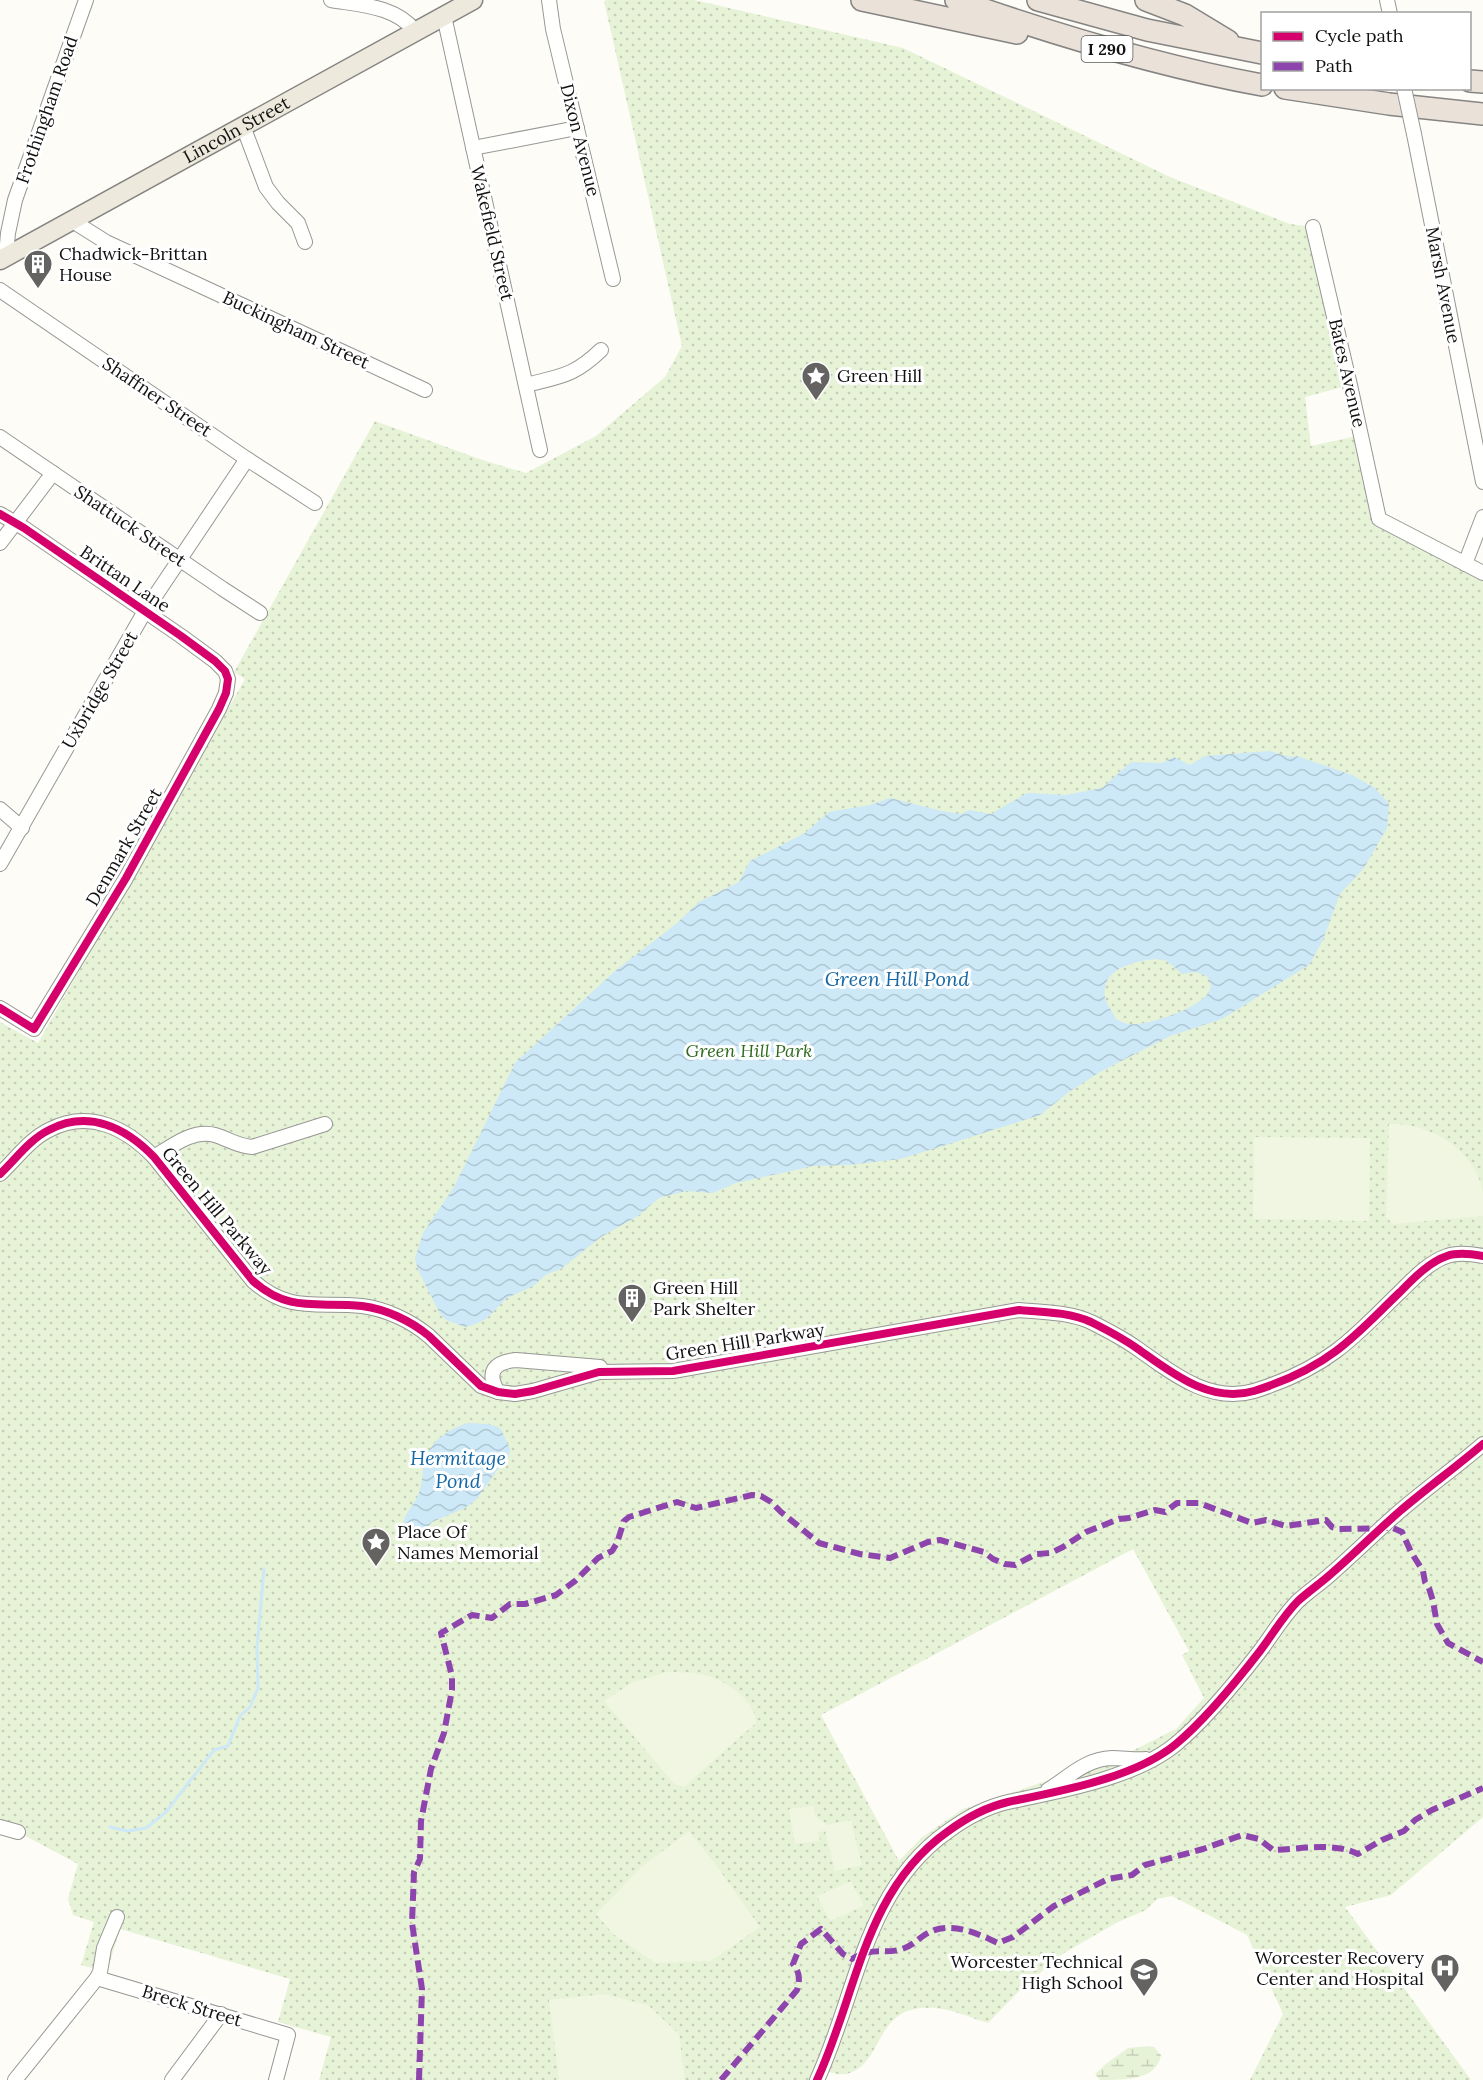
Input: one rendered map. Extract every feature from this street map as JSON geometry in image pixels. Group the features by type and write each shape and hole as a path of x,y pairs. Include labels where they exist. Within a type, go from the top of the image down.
{"highway":[{"path":"862,0 1148,61"},
{"name":"I 290","path":"956,0 1041,29 1148,61 1261,85"},
{"name":"I 290","path":"1038,0 1147,30 1252,51"},
{"path":"1146,0 1185,15 1252,51"},
{"path":"1297,90 1378,103 1483,114"}],"main road":[{"name":"Lincoln Street","path":"3,258 473,0"}],"street":[{"name":"Frothingham Road","path":"3,258 15,200 86,0"},
{"path":"332,0 395,14 415,31"},
{"name":"Dixon Avenue","path":"549,0 553,29 613,279"},
{"name":"Wakefield Street","path":"444,16 540,450"},
{"name":"Marsh Avenue","path":"1404,90 1483,482"},
{"path":"243,126 266,187 298,223 305,242"},
{"path":"473,148 576,128"},
{"name":"Buckingham Street","path":"71,220 106,242 425,390"},
{"name":"Bates Avenue","path":"1313,227 1379,519 1465,564"},
{"name":"Shaffner Street","path":"0,290 315,503"},
{"path":"526,385 569,375 601,350"},
{"name":"Shattuck Street","path":"0,437 260,613"},
{"name":"Uxbridge Street","path":"0,864 145,611 247,459"},
{"path":"0,543 53,473"},
{"name":"Brittan Lane","path":"0,514 145,611 212,659 227,676"},
{"path":"1483,517 1465,564 1483,573"},
{"name":"Denmark Street","path":"0,1008 34,1029 160,818 219,710 227,688 227,676"},
{"path":"0,809 22,828"},
{"name":"Green Hill Parkway","path":"0,1174 46,1131 61,1125 74,1122 94,1122 119,1129 140,1143 154,1157 246,1272 265,1291 279,1299 296,1304 362,1306 400,1318 421,1329 481,1386 498,1392 515,1394 588,1374 674,1371 1019,1310 1083,1319 1126,1341 1188,1383 1211,1390 1243,1394 1291,1377 1329,1356 1348,1342 1419,1274 1440,1259 1458,1254 1483,1256"},
{"path":"154,1157 190,1136 202,1133 216,1135 240,1146 252,1147 325,1124"},
{"path":"498,1392 492,1375 498,1365 504,1362 551,1363 626,1371"},
{"path":"817,2080 864,1952 886,1901 900,1877 921,1853 961,1822 1003,1803 1030,1797 1051,1788 1076,1769 1090,1763 1112,1758 1134,1760 1158,1756 1182,1738 1205,1716 1299,1600 1401,1511 1483,1444"},
{"path":"0,1827 18,1832"},
{"path":"15,2080 97,1978 104,1948 117,1917"},
{"name":"Breck Street","path":"97,1978 288,2035 276,2080"},
{"path":"172,2080 221,2014"}],"green space":[{"name":"Green Hill Park","path":"694,0 903,48 1170,177 1290,224 1313,227 1350,385 1305,397 1311,446 1361,435 1379,519 1483,573 1483,1817 1391,1895 1345,1907 1471,2080 1250,2080 1283,2014 1247,1935 1172,1896 1157,1899 1146,1910 1118,1922 1064,1953 1024,1986 988,2023 948,2010 915,2009 901,2014 891,2023 862,2065 846,2074 829,2072 826,2080 319,2080 331,2037 278,2022 290,1979 120,1929 107,1972 81,1965 94,1922 73,1915 68,1899 78,1864 18,1832 0,1827 0,1022 38,1043 245,679 234,672 375,421 485,461 526,473 596,436 665,377 682,346 604,1","holes":["1133,1549 1189,1651 1182,1655 1204,1698 1176,1729 1130,1752 1112,1752 1070,1766 1052,1779 963,1809 921,1838 899,1861 821,1715"]},
{"path":"1389,1124 1420,1128 1449,1142 1461,1152 1479,1178 1483,1193 1483,1216 1393,1224 1386,1217"},
{"path":"1254,1137 1370,1138 1369,1221 1253,1219"},
{"path":"667,1672 700,1674 727,1685 750,1705 756,1723 684,1787 674,1784 604,1701 631,1683"},
{"path":"814,1806 815,1816 827,1825 851,1820 862,1865 835,1871 825,1831 818,1832 820,1841 795,1844 789,1809"},
{"path":"689,1831 760,1927 711,1961 655,1963 613,1934 596,1914 640,1868"},
{"path":"851,1881 864,1906 830,1921 817,1896"},
{"path":"604,1994 648,2005 679,2034 685,2080 559,2080 549,2000"},
{"path":"1154,2047 1161,2055 1158,2063 1147,2074 1129,2079 1100,2080 1095,2074 1128,2048"}],"water":[{"name":"Green Hill Pond","path":"1270,751 1289,757 1297,756 1352,775 1375,788 1389,804 1387,828 1364,868 1340,894 1323,940 1309,965 1222,1019 1170,1036 1100,1072 1069,1092 1040,1115 900,1159 849,1165 814,1166 736,1183 713,1193 686,1191 659,1198 638,1216 601,1237 561,1269 547,1274 533,1286 507,1298 486,1319 465,1327 446,1320 439,1312 418,1270 415,1258 423,1233 454,1187 515,1063 615,971 676,924 699,902 739,882 750,861 805,833 829,812 870,805 890,798 942,811 961,814 969,810 991,814 1027,793 1065,795 1102,788 1131,762 1162,763 1174,757 1190,765 1205,756","holes":["1156,959 1167,961 1182,974 1195,972 1207,976 1211,985 1206,996 1187,1009 1162,1019 1138,1024 1128,1024 1116,1019 1105,998 1105,988 1113,973 1129,964"]},
{"name":"Hermitage Pond","path":"468,1423 498,1427 510,1449 509,1457 476,1500 465,1508 432,1522 420,1536 410,1535 404,1528 404,1519 420,1491 424,1463 430,1449 440,1437"}],"waterway":[{"path":"110,1827 127,1831 146,1828 166,1812 214,1750 228,1746 240,1716 250,1707 258,1688 257,1647 264,1569"}],"marked path":[{"path":"419,2080 422,1989 412,1923 414,1872 420,1859 421,1821 431,1769 444,1733 452,1690 452,1676 441,1633 472,1615 492,1618 510,1604 525,1604 556,1595 575,1581 598,1558 612,1551 624,1521 629,1517 677,1502 696,1508 752,1495 761,1496 819,1543 860,1554 890,1558 928,1542 940,1540 984,1552 993,1559 1015,1565 1036,1554 1051,1553 1086,1532 1119,1519 1155,1510 1165,1512 1177,1503 1199,1503 1252,1523 1266,1520 1286,1526 1326,1520 1332,1527 1339,1529 1393,1528 1402,1532 1423,1571 1433,1601 1437,1624 1448,1643 1483,1662"},
{"path":"721,2080 797,1990 799,1976 793,1964 801,1944 821,1929 843,1954 852,1959 867,1953 902,1949 926,1934 944,1928 981,1935 998,1943 1013,1937 1054,1906 1108,1879 1132,1875 1145,1865 1203,1849 1242,1835 1259,1839 1273,1850 1328,1847 1349,1850 1358,1854 1404,1831 1415,1820 1432,1810 1483,1788"}],"cycle path":[{"path":"0,514 24,528 181,636 215,661 225,671 228,679 226,693 219,709 126,878 34,1029 0,1008"},
{"path":"0,1174 35,1139 64,1124 78,1121 92,1122 119,1130 154,1157 253,1281 267,1291 292,1302 362,1306 389,1313 414,1325 429,1336 481,1386 498,1392 515,1394 599,1372 673,1371 1019,1310 1074,1316 1091,1322 1133,1345 1164,1368 1192,1384 1207,1390 1238,1394 1254,1391 1286,1379 1327,1358 1369,1323 1416,1276 1434,1262 1456,1254 1483,1256"},
{"path":"817,2080 880,1914 897,1884 919,1856 954,1827 984,1810 1000,1804 1096,1782 1140,1766 1176,1744 1231,1687 1298,1601 1400,1511 1483,1444"}],"place":[{"name":"Chadwick-Brittan House","path":"38,290"},
{"name":"Green Hill","path":"816,402"},
{"name":"Green Hill Park Shelter","path":"632,1324"},
{"name":"Place Of Names Memorial","path":"376,1568"},
{"name":"Worcester Recovery Center and Hospital","path":"1445,1994"},
{"name":"Worcester Technical High School","path":"1144,1998"}]}
